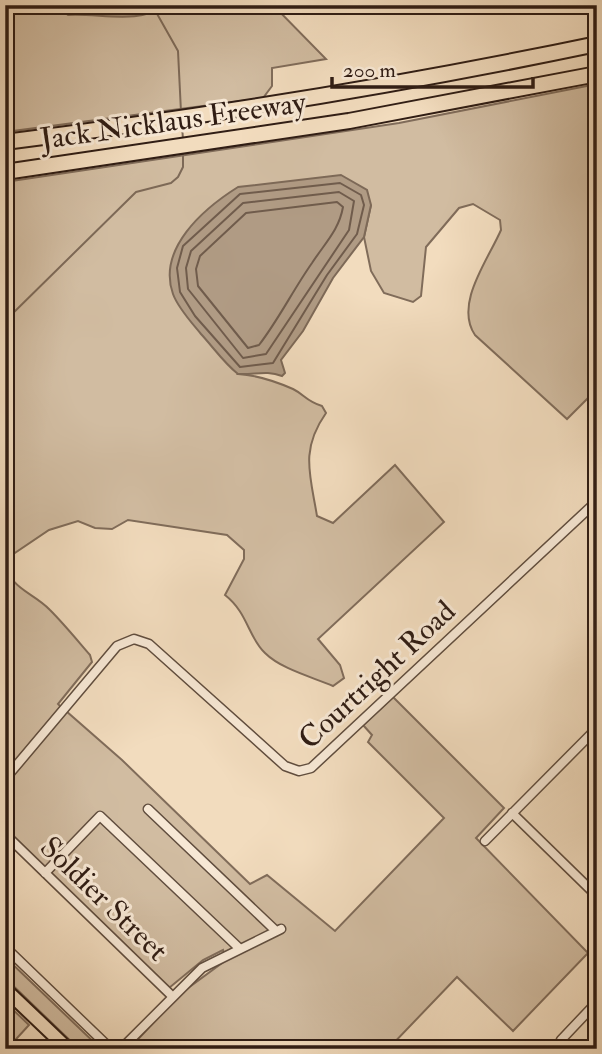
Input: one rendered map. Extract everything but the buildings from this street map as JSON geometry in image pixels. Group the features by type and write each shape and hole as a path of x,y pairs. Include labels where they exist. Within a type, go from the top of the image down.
{"highway":[{"path":"471,70 597,34"},
{"name":"Jack Nicklaus Freeway","path":"5,142 195,116 471,70 597,44"},
{"name":"Jack Nicklaus Freeway","path":"5,172 194,146 432,106 597,74"}],"main road":[{"path":"5,989 68,1049"}],"street":[{"name":"Courtright Road","path":"5,779 117,646 128,639 149,644 285,766 299,771 311,768 597,501"},
{"path":"485,841 597,728"},
{"path":"121,1049 202,968 279,930 148,809"},
{"path":"512,813 597,896"},
{"path":"45,873 100,816 239,948"},
{"name":"Soldier Street","path":"5,834 172,996"},
{"path":"5,947 111,1049"},
{"path":"558,1049 566,1034 597,1002"}],"shaded area":[{"path":"5,5 273,5 326,59 272,68 272,86 263,98 5,132"},
{"path":"597,84 597,389 567,419 475,335 468,310 471,296 475,282 501,230 500,220 473,204 459,208 426,247 421,296 413,302 384,293 371,271 364,237 371,205 238,374 266,379 293,389 322,406 326,413 318,426 310,451 310,475 317,516 333,523 395,465 444,522 318,639 340,665 344,678 333,686 279,664 259,647 239,609 225,595 244,559 244,550 227,535 128,520 112,529 95,528 78,521 49,530 6,559 7,569 16,583 55,615 90,655 92,662 58,704 61,707 5,773 5,182 399,123"},
{"path":"393,697 504,808 476,838 588,953 513,1031 457,977 388,1049 129,1049 180,994 226,960 223,950 203,960 169,988 5,829 5,785 66,711 122,760 250,884 267,875 335,931 444,818 368,742 372,735 363,725"},
{"path":"5,957 101,1049 79,1049 5,978"},
{"path":"5,1002 29,1025 7,1049 5,1049"}],"water":[{"path":"56,5 168,5 144,15 119,17 68,15"},
{"path":"341,175 367,190 371,205 364,237 333,278 303,331 281,360 285,373 282,376 266,373 238,374 201,334 175,299 170,277 171,261 177,246 198,219 238,187"}],"waterway":[{"path":"156,12 178,51 181,112"},
{"path":"182,125 183,140"},
{"path":"5,321 136,192 171,183 178,177 183,167 183,153"}]}
